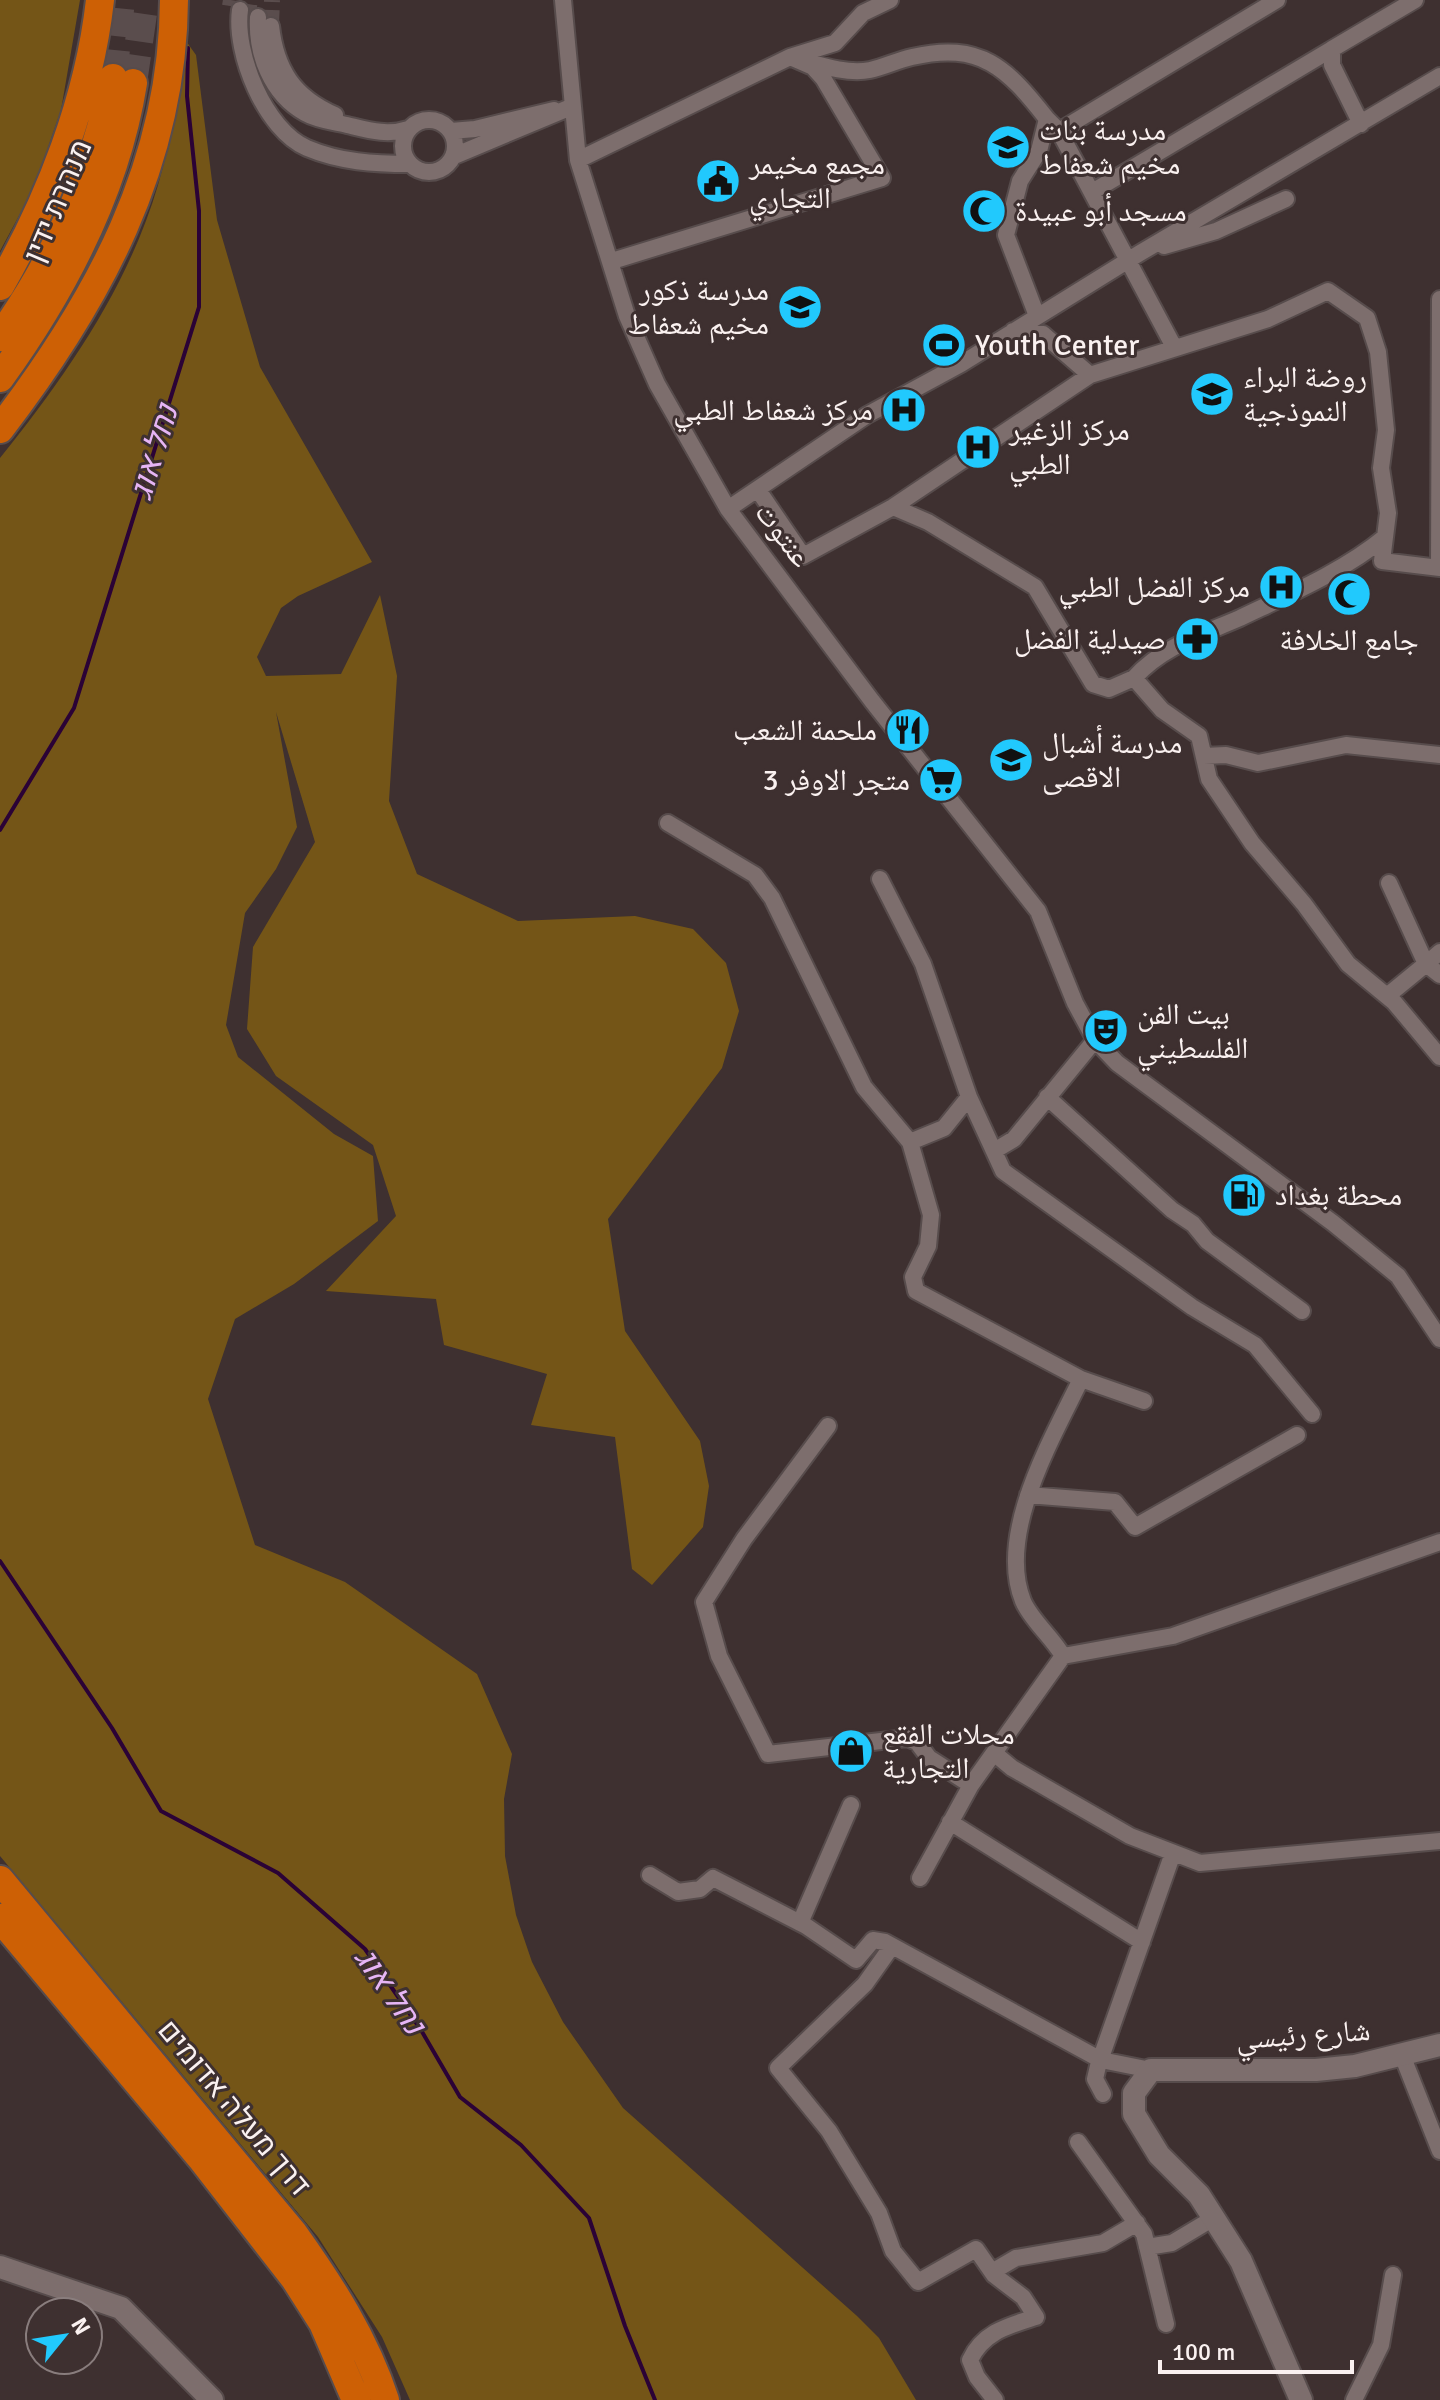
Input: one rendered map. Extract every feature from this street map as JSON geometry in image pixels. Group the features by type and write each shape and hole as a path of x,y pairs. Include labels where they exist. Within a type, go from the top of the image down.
{"highway":[{"path":"0,286 59,165 89,65 100,0"},
{"path":"0,429 49,365 85,308 131,206 164,113 173,44 174,0"},
{"name":"מנהרת ידין","path":"0,337 44,267 75,204 123,80 121,145 70,268 0,378"},
{"name":"דרך מעלה אדומים","path":"0,1880 294,2234 332,2287 372,2364 385,2400"},
{"name":"דרך מעלה אדומים","path":"0,1918 201,2158 295,2279 323,2323 356,2400"}],"street":[{"name":"عنتوت","path":"563,0 578,160 627,316 657,384 728,509 872,701 1038,911 1075,1003 1095,1040 1117,1063 1333,1223 1398,1276 1440,1339"},
{"path":"578,160 790,57 835,43 863,13 890,0"},
{"path":"1037,316 1006,235 1020,181 1053,125 1277,0"},
{"path":"1092,192 1415,0"},
{"path":"249,16 252,55 263,79 279,99 307,115 387,134 432,119 451,131 463,132 529,113 571,107"},
{"path":"249,16 228,24 236,57 280,126 303,147 354,162 410,164 421,171 434,172 446,166 454,156 571,107"},
{"path":"249,16 286,79 303,99 373,131"},
{"path":"1332,49 1332,65 1361,124"},
{"path":"790,57 849,70 870,70 916,56 967,51 1018,81 1053,125 1134,256 1174,347"},
{"path":"612,261 882,178 823,78 813,67 790,57"},
{"path":"728,509 867,415 1440,76"},
{"path":"408,129 403,145 410,164"},
{"path":"451,131 455,141 454,156"},
{"path":"1134,256 1216,231 1286,199"},
{"path":"758,490 803,556 893,507 1090,375 1268,319 1328,291 1367,318 1378,352 1386,430 1381,468 1388,513 1382,561 1440,568 1440,299"},
{"path":"1013,331 1043,334 1090,375"},
{"path":"893,507 928,522 1035,587 1093,684 1109,689 1134,678 1148,663 1190,636 1239,618 1366,553 1385,537"},
{"path":"1134,678 1162,710 1199,736 1209,779 1252,843 1304,904 1348,964 1387,996 1440,1057"},
{"path":"1204,756 1226,755 1258,763 1346,745 1440,755"},
{"path":"668,823 755,875 772,898 864,1087 910,1142 931,1215 928,1246 913,1277 916,1291 1081,1379 1144,1401"},
{"path":"880,879 923,964 969,1097 1012,1181 1192,1307 1255,1345 1312,1414"},
{"path":"1389,883 1426,964 1440,975"},
{"path":"1387,996 1440,952"},
{"path":"994,1151 1014,1139 1095,1040"},
{"path":"910,1142 944,1128 969,1097"},
{"path":"1047,1097 1172,1210 1193,1224 1207,1241 1302,1311"},
{"path":"1063,1656 1025,1606 1015,1578 1028,1495 1081,1379"},
{"path":"828,1426 744,1539 704,1602 719,1656 768,1754 907,1738 917,1742 929,1758 971,1785"},
{"path":"1028,1495 1115,1502 1135,1527 1297,1435"},
{"path":"920,1878 971,1785 1063,1656 1173,1636 1440,1542"},
{"path":"994,1753 1012,1768 1130,1836 1200,1863 1440,1841"},
{"path":"800,1923 851,1805"},
{"path":"950,1822 1142,1942"},
{"path":"1103,2094 1095,2079 1173,1853"},
{"path":"650,1875 678,1892 700,1889 713,1878 800,1923 856,1960 873,1940 892,1946 1101,2060 1159,2069"},
{"path":"892,1946 865,1984 778,2068 829,2131 879,2213 893,2251 918,2282 976,2249 992,2272 1023,2297 1036,2317 999,2329 978,2343 970,2360 977,2377 995,2400"},
{"name":"شارع رئيسي","path":"1159,2069 1316,2070 1355,2066 1440,2045"},
{"path":"1402,2055 1440,2151"},
{"path":"1159,2069 1134,2093 1134,2114 1159,2155 1199,2195 1248,2276 1261,2314 1290,2370 1301,2400"},
{"path":"1078,2142 1137,2223 1147,2247 1166,2324"},
{"path":"1147,2247 1172,2243 1212,2219"},
{"path":"992,2272 1016,2258 1103,2243 1137,2223"},
{"path":"0,2267 121,2308 212,2400"},
{"path":"1354,2400 1381,2345 1393,2275"}],"shaded area":[{"path":"0,0 80,0 61,110 34,188 0,251"},
{"path":"186,41 196,55 217,220 260,367 372,562 298,596 281,608 257,657 266,676 341,674 380,595 397,676 389,801 417,874 518,921 635,916 693,929 726,963 739,1011 722,1068 608,1219 625,1331 700,1441 709,1486 703,1527 652,1585 632,1569 615,1437 531,1425 547,1374 444,1345 436,1299 326,1291 396,1216 373,1145 276,1076 247,1029 253,947 315,842 276,712 297,827 276,869 245,913 226,1025 238,1057 334,1134 373,1156 378,1221 294,1284 235,1319 208,1399 255,1545 345,1582 477,1674 512,1754 504,1799 505,1856 516,1915 532,1962 563,2022 623,2108 857,2316 879,2338 916,2400 410,2400 382,2337 318,2237 0,1856 0,458 71,362 130,259 163,167"}],"waterway":[{"name":"נחל אוג","path":"0,830 74,708 199,307 199,211 187,96 188,48"},
{"name":"נחל אוג","path":"0,1561 112,1728 161,1811 278,1873 365,1949 421,2030 460,2097 521,2145 589,2218 625,2326 655,2400"}],"tunnel":[{"path":"113,78 121,0"},
{"path":"133,83 145,0"},
{"path":"230,6 231,0"},
{"path":"247,20 250,0"},
{"path":"271,26 272,0"}],"place":[{"name":"مدرسة بنات مخيم شعفاط","path":"1008,147"},
{"name":"مجمع مخيمر التجاري","path":"718,181"},
{"name":"مسجد أبو عبيدة","path":"984,211"},
{"name":"مدرسة ذكور مخيم شعفاط","path":"800,307"},
{"name":"Youth Center","path":"944,345"},
{"name":"روضة البراء النموذجية","path":"1212,394"},
{"name":"مركز شعفاط الطبي","path":"904,410"},
{"name":"مركز الزغير الطبي","path":"978,447"},
{"name":"مركز الفضل الطبي","path":"1281,587"},
{"name":"جامع الخلافة","path":"1349,594"},
{"name":"صيدلية الفضل","path":"1197,639"},
{"name":"ملحمة الشعب","path":"908,730"},
{"name":"مدرسة أشبال الاقصى","path":"1011,760"},
{"name":"متجر الاوفر 3","path":"941,780"},
{"name":"بيت الفن الفلسطيني","path":"1106,1031"},
{"name":"محطة بغداد","path":"1244,1195"},
{"name":"محلات الفقع التجارية","path":"851,1751"}]}
